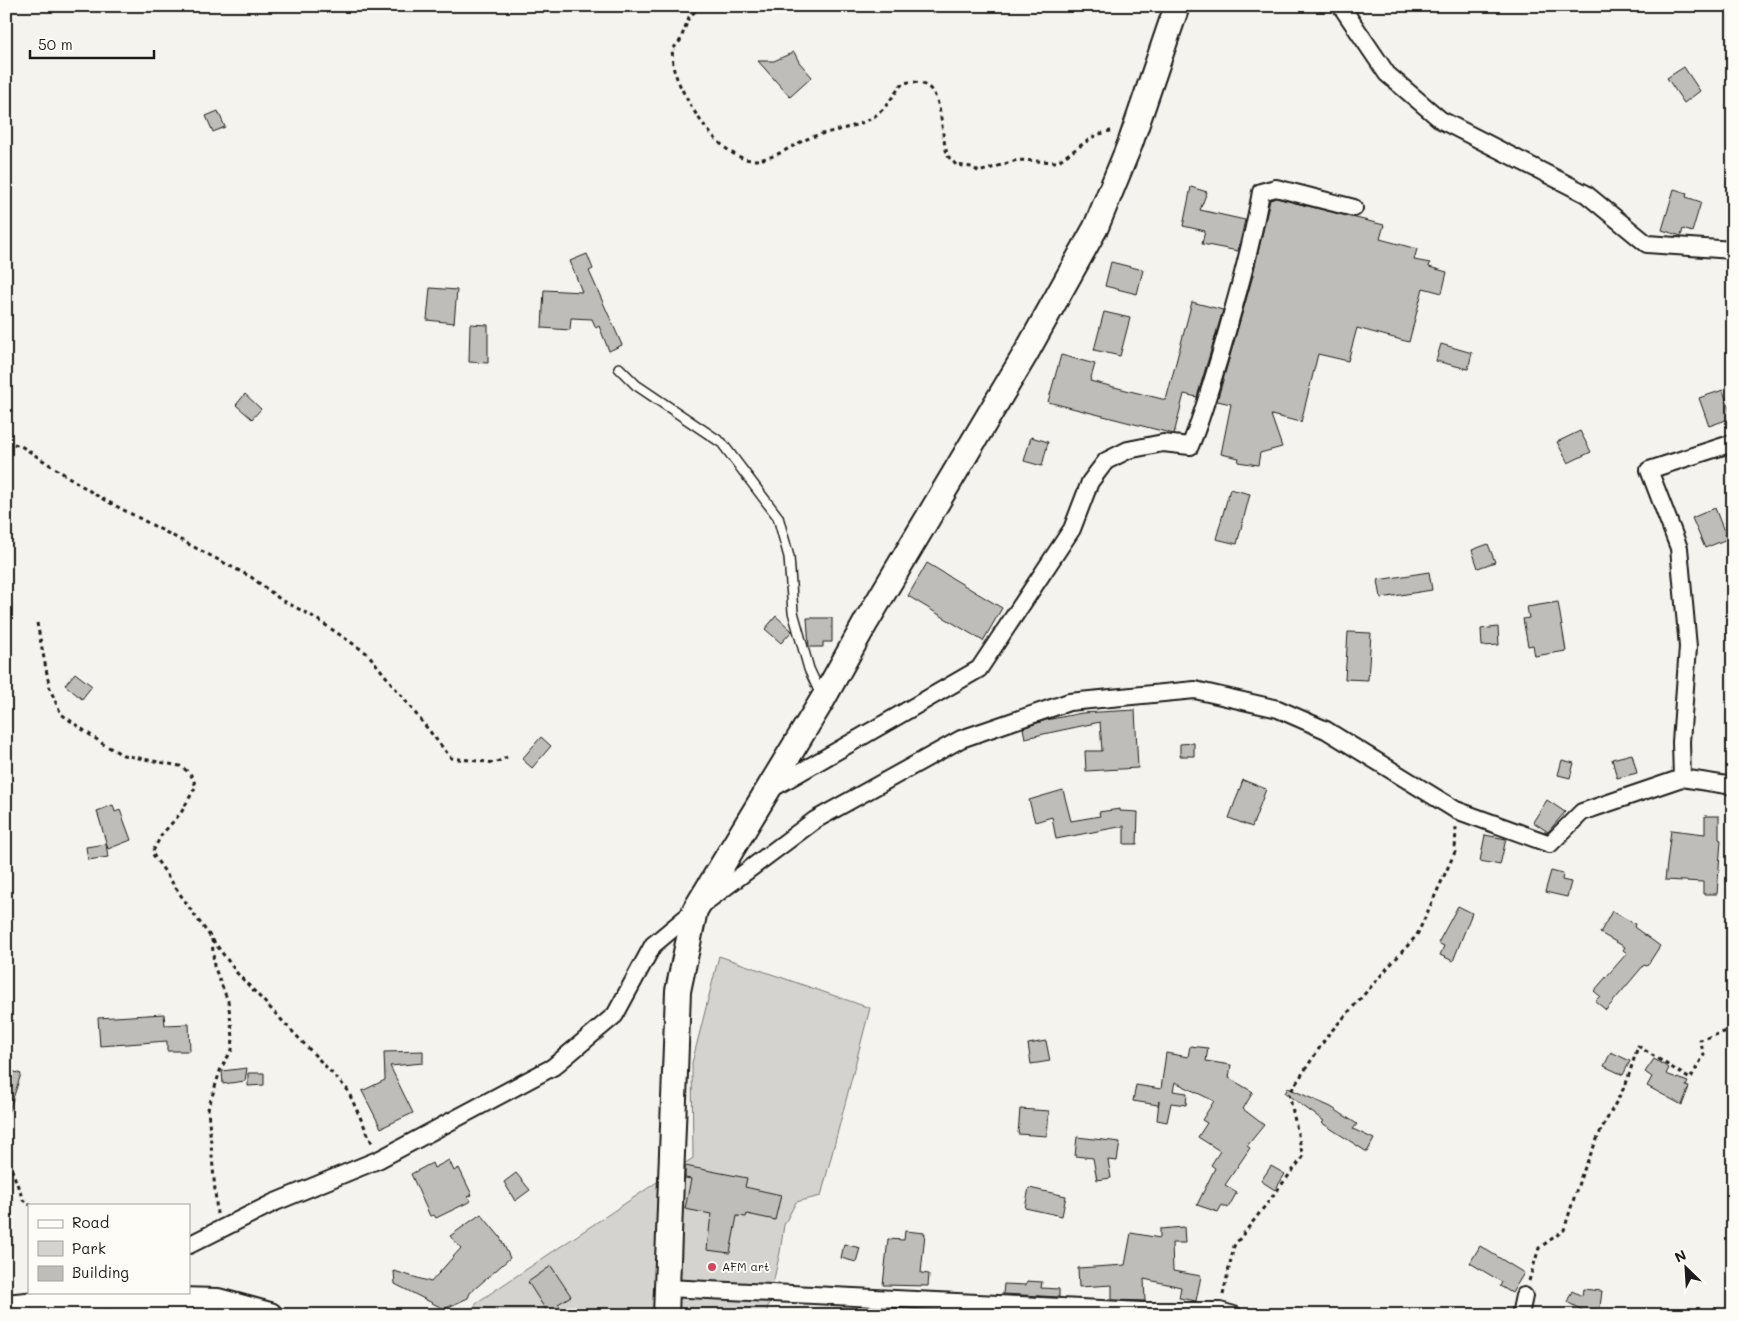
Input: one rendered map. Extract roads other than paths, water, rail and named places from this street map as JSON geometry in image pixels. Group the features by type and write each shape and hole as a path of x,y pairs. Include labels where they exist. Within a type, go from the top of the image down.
{"main road":[{"path":"666,1315 678,992 694,910 764,792 823,699 866,622 1026,353 1096,226 1134,131 1177,6"},
{"path":"6,1307 100,1298 148,1296 218,1301 270,1315"}],"street":[{"path":"1340,6 1387,74 1441,120 1586,194 1647,244 1733,250"},
{"path":"764,792 979,669 1072,529 1090,482 1106,461 1128,450 1163,443 1190,446 1229,326 1252,239 1261,192 1276,188 1354,208"},
{"path":"1682,778 1681,742 1688,647 1679,548 1650,470 1733,443"},
{"path":"190,1244 273,1203 380,1159 553,1067 615,1015 653,945 694,910 814,820 952,744 1069,702 1195,690 1278,709 1326,730 1456,810 1550,844 1582,812 1682,778 1733,786"},
{"path":"667,1288 1142,1311 1227,1313"},
{"path":"1520,1315 1524,1296"}],"lane":[{"path":"619,368 636,385 722,442 778,517 789,557 793,612 809,669 823,699"}],"place":[{"name":"AFM art","path":"712,1267"}]}
